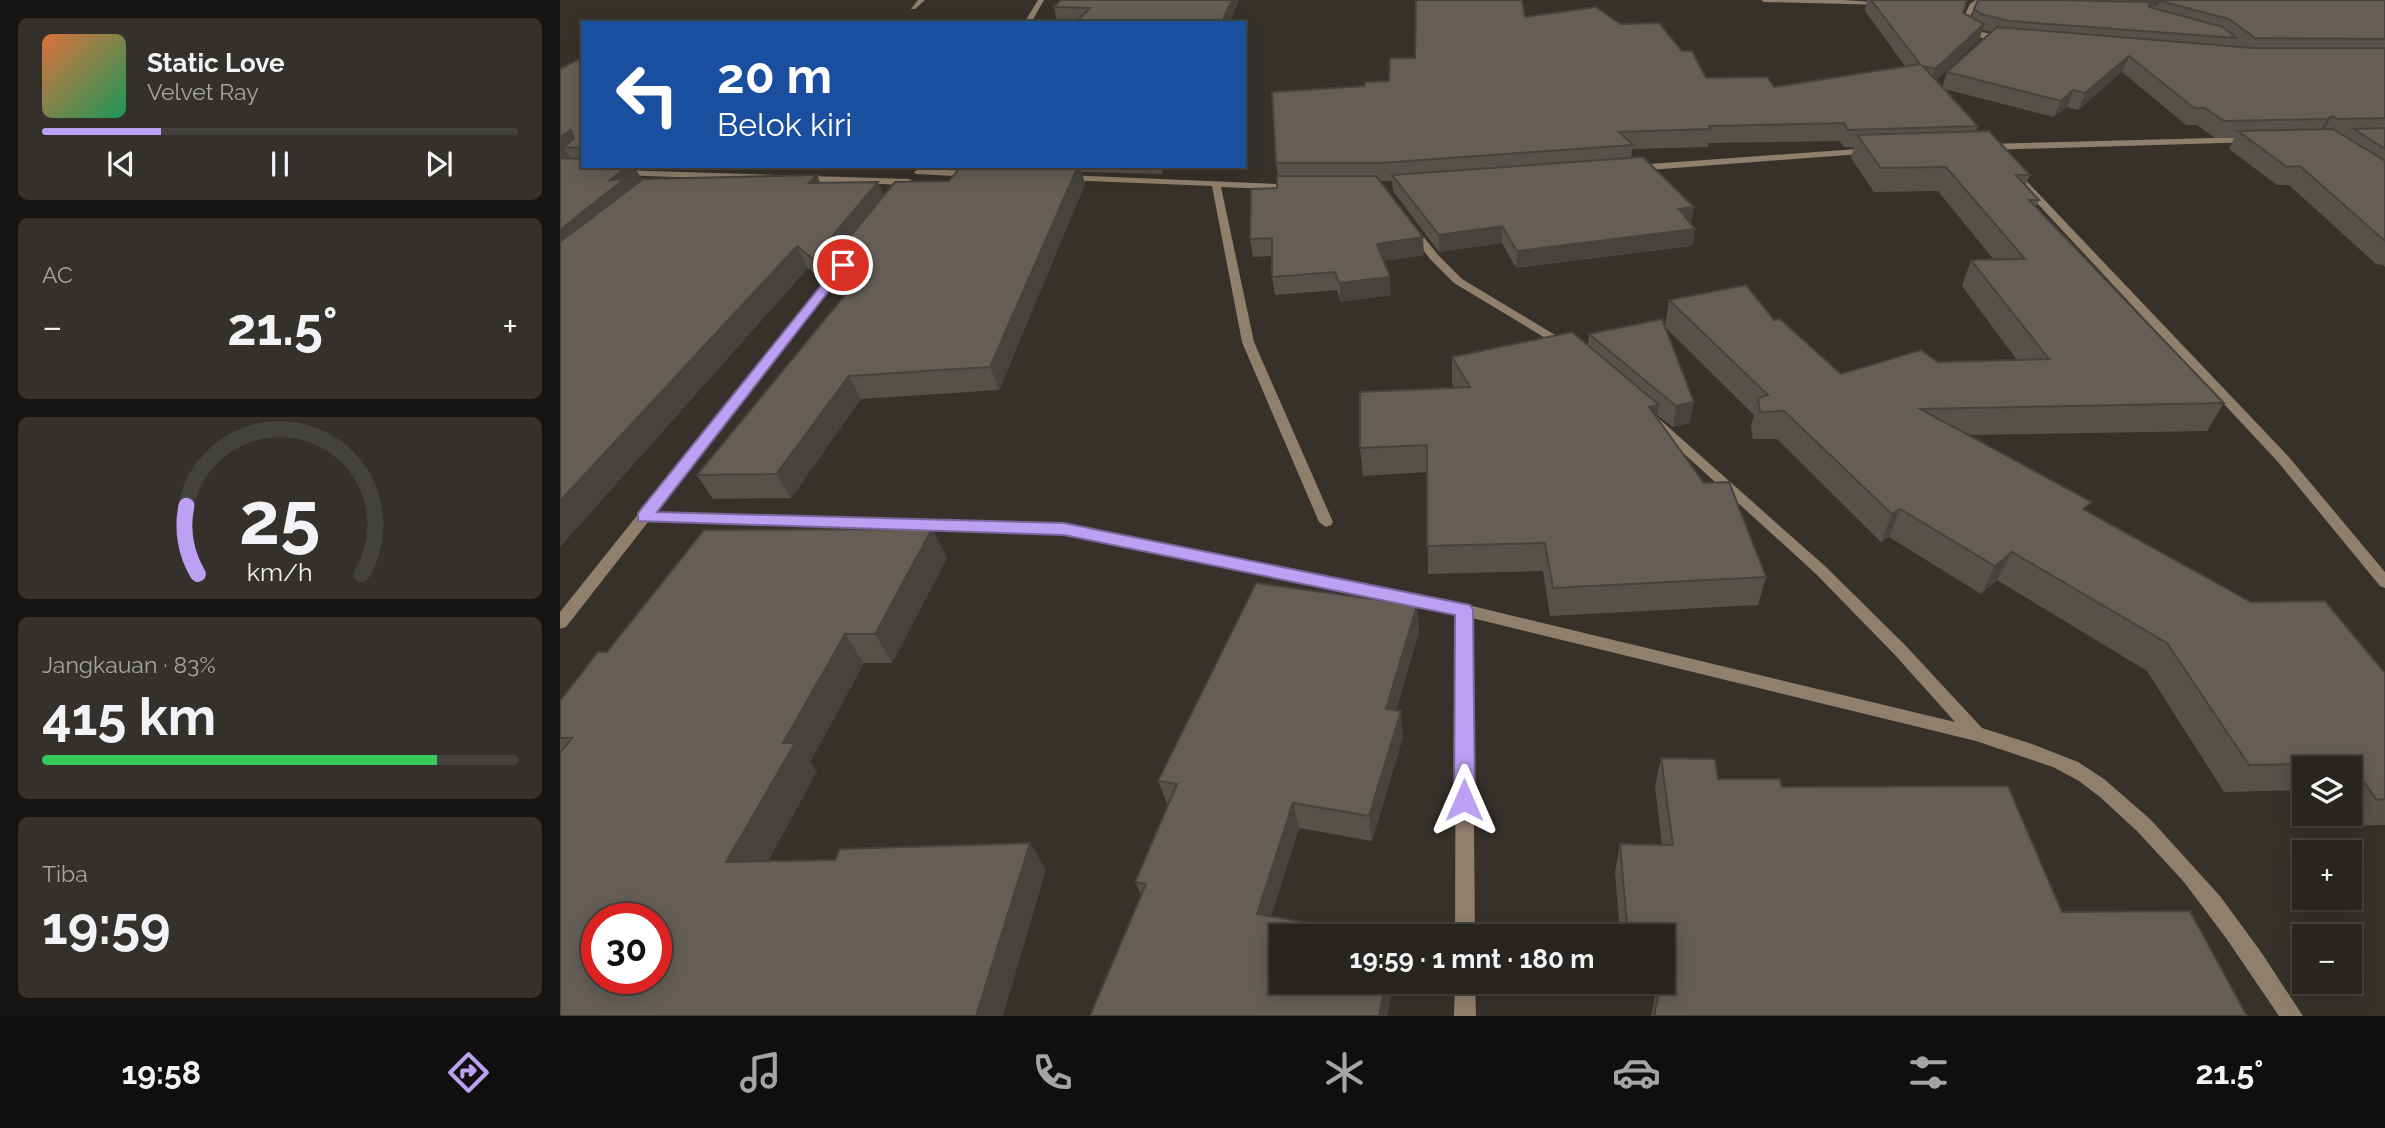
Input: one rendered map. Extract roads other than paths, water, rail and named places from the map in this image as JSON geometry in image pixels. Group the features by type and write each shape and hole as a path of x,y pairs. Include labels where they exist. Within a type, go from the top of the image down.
{"street":[{"path":"913,8 922,0"},
{"path":"1028,21 1041,0"},
{"path":"1764,0 1897,4"},
{"path":"1961,4 1980,3"},
{"path":"1980,3 1964,28 1990,37 2015,40"},
{"path":"1981,46 1990,37"},
{"path":"2265,140 1983,147 2283,459 2385,582"},
{"path":"1627,169 1885,150"},
{"path":"612,173 986,174"},
{"path":"657,190 678,173"},
{"path":"901,192 917,173"},
{"path":"1054,177 1307,188"},
{"path":"1216,184 1248,342 1326,522"},
{"path":"1404,217 1434,257 1458,281 1576,354"},
{"path":"560,623 849,257"},
{"path":"1646,414 1849,596 1925,674 1976,734"},
{"path":"644,517 1064,529 1464,610 1976,734 2050,757 2088,776 2138,819 2181,866 2236,936 2292,1016"},
{"path":"1464,610 1465,924"},
{"path":"1465,994 1465,1016"}]}
